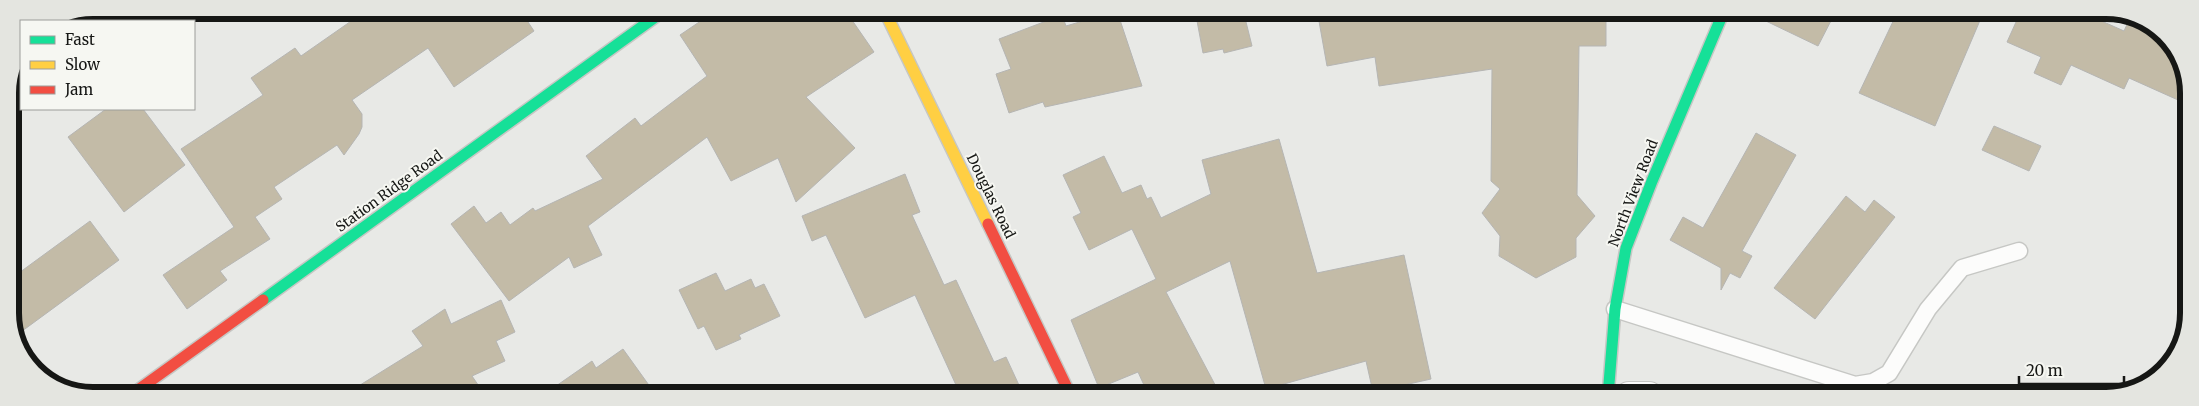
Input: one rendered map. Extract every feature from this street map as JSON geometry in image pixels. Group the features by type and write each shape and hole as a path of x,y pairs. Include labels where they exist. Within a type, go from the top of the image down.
{"street":[{"name":"Station Ridge Road","path":"142,387 653,19"},
{"name":"Douglas Road","path":"888,19 1067,387"},
{"name":"North View Road","path":"1609,387 1615,309 1626,248 1652,181 1721,19"}],"lane":[{"path":"1615,309 1855,385 1873,382 1889,372 1928,309 1962,268 2019,251"}],"building":[{"path":"354,19 526,19 534,31 454,87 428,48 352,100 362,114 362,127 344,155 337,145 274,187 282,199 255,217 270,239 220,271 227,280 187,309 163,275 234,227 181,149 263,95 251,78 295,48 301,56"},
{"path":"704,19 851,19 874,52 806,97 855,148 796,202 778,158 731,181 707,137 588,226 602,255 574,268 569,257 509,301 451,224 474,206 486,223 501,212 510,225 533,208 535,211 603,179 586,156 635,118 641,126 707,76 680,35"},
{"path":"1052,19 1063,19 1066,26 1090,19 1120,19 1142,86 1045,107 1043,102 1009,113 996,74 1011,69 999,39"},
{"path":"1197,19 1245,19 1252,46 1224,53 1223,49 1203,53"},
{"path":"1319,19 1373,19 1373,21 1387,19 1606,19 1606,46 1579,46 1577,195 1595,216 1576,238 1576,257 1536,278 1499,256 1500,236 1482,213 1500,189 1491,181 1492,69 1379,86 1375,57 1327,66"},
{"path":"1762,19 1832,19 1818,46"},
{"path":"1894,19 1981,19 1935,126 1859,93"},
{"path":"2017,19 2097,19 2124,31 2128,22 2135,24 2155,37 2170,56 2179,78 2180,101 2129,78 2124,89 2071,65 2061,85 2034,73 2041,57 2007,42"},
{"path":"105,110 144,110 185,165 124,212 68,137"},
{"path":"1994,126 2041,146 2029,171 1982,150"},
{"path":"1756,133 1796,155 1742,251 1752,256 1740,278 1730,273 1721,290 1721,268 1670,240 1683,217 1703,228"},
{"path":"1279,139 1317,273 1404,255 1431,379 1395,387 1372,387 1366,361 1273,387 1265,387 1230,261 1166,292 1216,387 1145,387 1138,372 1099,387 1071,320 1156,279 1132,229 1089,250 1073,217 1081,213 1063,175 1104,156 1122,193 1141,185 1147,199 1151,197 1161,218 1211,194 1202,160"},
{"path":"905,174 920,212 912,215 944,285 956,280 994,362 1006,357 1020,387 957,387 915,295 865,318 826,235 812,241 802,216"},
{"path":"1846,196 1865,212 1874,200 1895,217 1815,319 1774,288"},
{"path":"90,221 119,260 21,332 19,273"},
{"path":"716,273 725,291 751,279 755,288 764,284 780,316 739,335 741,339 716,350 704,326 698,329 679,290"},
{"path":"501,300 515,332 496,341 505,361 472,376 480,387 357,387 423,346 412,331 445,309 451,324"},
{"path":"623,349 650,387 555,387 592,361 596,368"}],"traffic: fast":[{"path":"263,300 653,19"},
{"path":"1609,387 1615,309 1626,248 1652,181 1721,19"}],"traffic: slow":[{"path":"888,19 988,224"}],"traffic: jam":[{"path":"988,224 1067,387"},
{"path":"142,387 263,300"}]}
